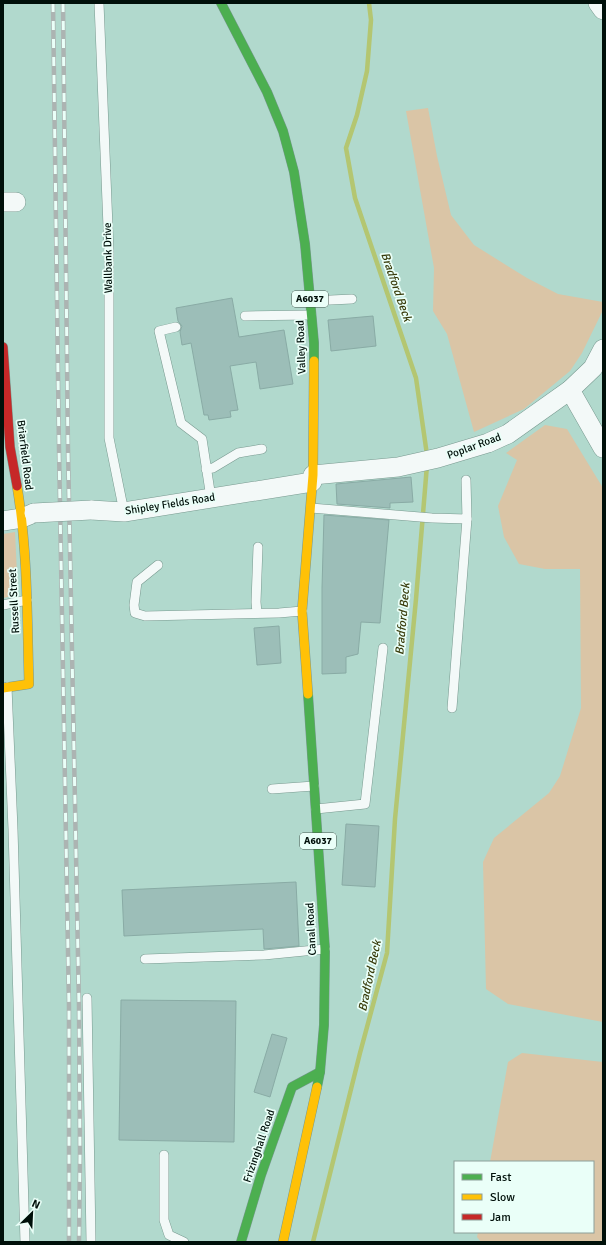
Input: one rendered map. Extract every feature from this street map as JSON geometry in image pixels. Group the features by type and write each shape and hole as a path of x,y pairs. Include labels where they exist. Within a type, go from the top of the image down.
{"main road":[{"name":"Valley Road","path":"221,3 267,92 283,131 294,172 305,244 314,343 313,478 302,611"},
{"name":"Briarfield Road","path":"3,347 7,447 28,516"},
{"name":"Russell Street","path":"5,687 29,684 27,600 28,516"},
{"name":"Canal Road","path":"283,1242 320,1072 324,1025 325,949 302,611"},
{"name":"Frizinghall Road","path":"240,1242 261,1175 292,1087 320,1072"}],"street":[{"path":"598,3 603,10"},
{"name":"Poplar Road","path":"313,478 410,465 488,443 508,434 570,390 593,368 603,349"},
{"path":"570,390 603,448"},
{"name":"Shipley Fields Road","path":"3,521 28,516 91,510 124,512 211,498 313,478"}],"lane":[{"name":"Wallbank Drive","path":"99,3 109,252 109,438 124,512"},
{"path":"310,302 352,299"},
{"path":"245,316 312,315"},
{"path":"176,327 159,331 181,423 202,438 211,498"},
{"path":"206,469 213,468 238,453 262,448"},
{"path":"452,708 466,519 466,480"},
{"path":"311,508 432,518 466,519"},
{"path":"257,614 258,547"},
{"path":"158,565 137,582 134,605 135,613 145,616 257,614 302,611"},
{"path":"3,605 27,600"},
{"path":"316,809 365,804 383,648"},
{"path":"5,687 13,829 25,1242"},
{"path":"272,789 314,786"},
{"path":"145,959 264,955 325,949"},
{"path":"87,998 91,1242"},
{"path":"164,1155 164,1220 169,1235 184,1242"}],"shaded area":[{"path":"428,108 437,156 451,215 474,245 527,278 558,294 603,302 603,310 582,353 570,371 524,409 474,432 447,334 433,311 434,268 406,111"},
{"path":"545,425 567,429 603,488 603,1022 508,1004 486,989 483,862 494,838 549,793 560,776 581,708 580,569 545,569 519,564 504,537 498,506 517,460 506,453"},
{"path":"15,532 18,595 3,598 3,534"},
{"path":"522,1053 603,1062 603,1242 481,1242 477,1237 478,1233 594,1233 594,1161 490,1161 508,1062"}],"building":[{"path":"232,298 239,337 284,330 293,384 260,389 256,362 230,366 238,410 230,411 231,417 209,420 208,415 204,415 191,343 182,345 180,332 182,326 178,321 176,308"},
{"path":"373,316 376,346 331,351 328,320"},
{"path":"411,477 413,502 390,503 390,508 337,504 336,484"},
{"path":"324,515 389,520 380,623 361,622 358,654 346,657 346,673 322,674"},
{"path":"279,626 281,663 257,665 254,628"},
{"path":"346,824 379,826 375,887 342,885"},
{"path":"296,882 299,946 264,949 263,929 124,936 122,890"},
{"path":"121,1000 236,1001 234,1142 119,1140"},
{"path":"272,1034 287,1038 270,1097 254,1092"}],"waterway":[{"name":"Bradford Beck","path":"369,3 371,20 367,71 357,115 346,148 355,198 416,378 427,455"},
{"name":"Bradford Beck","path":"313,1242 360,1053 387,953 395,819 427,465"}],"railway":[{"path":"53,3 69,1007 69,1242"},
{"path":"63,3 68,449 79,1006 79,1242"}],"traffic: fast":[{"path":"221,3 267,92 283,131 294,172 305,244 314,343 314,361"},
{"path":"308,694 325,949 324,1025 320,1072 317,1087"},
{"path":"241,1242 261,1175 292,1087 320,1072"}],"traffic: slow":[{"path":"308,694 302,611 313,475 314,361"},
{"path":"3,688 29,684 25,560 21,511 17,486"},
{"path":"283,1242 317,1087"}],"traffic: jam":[{"path":"3,347 10,447 17,486"}]}
